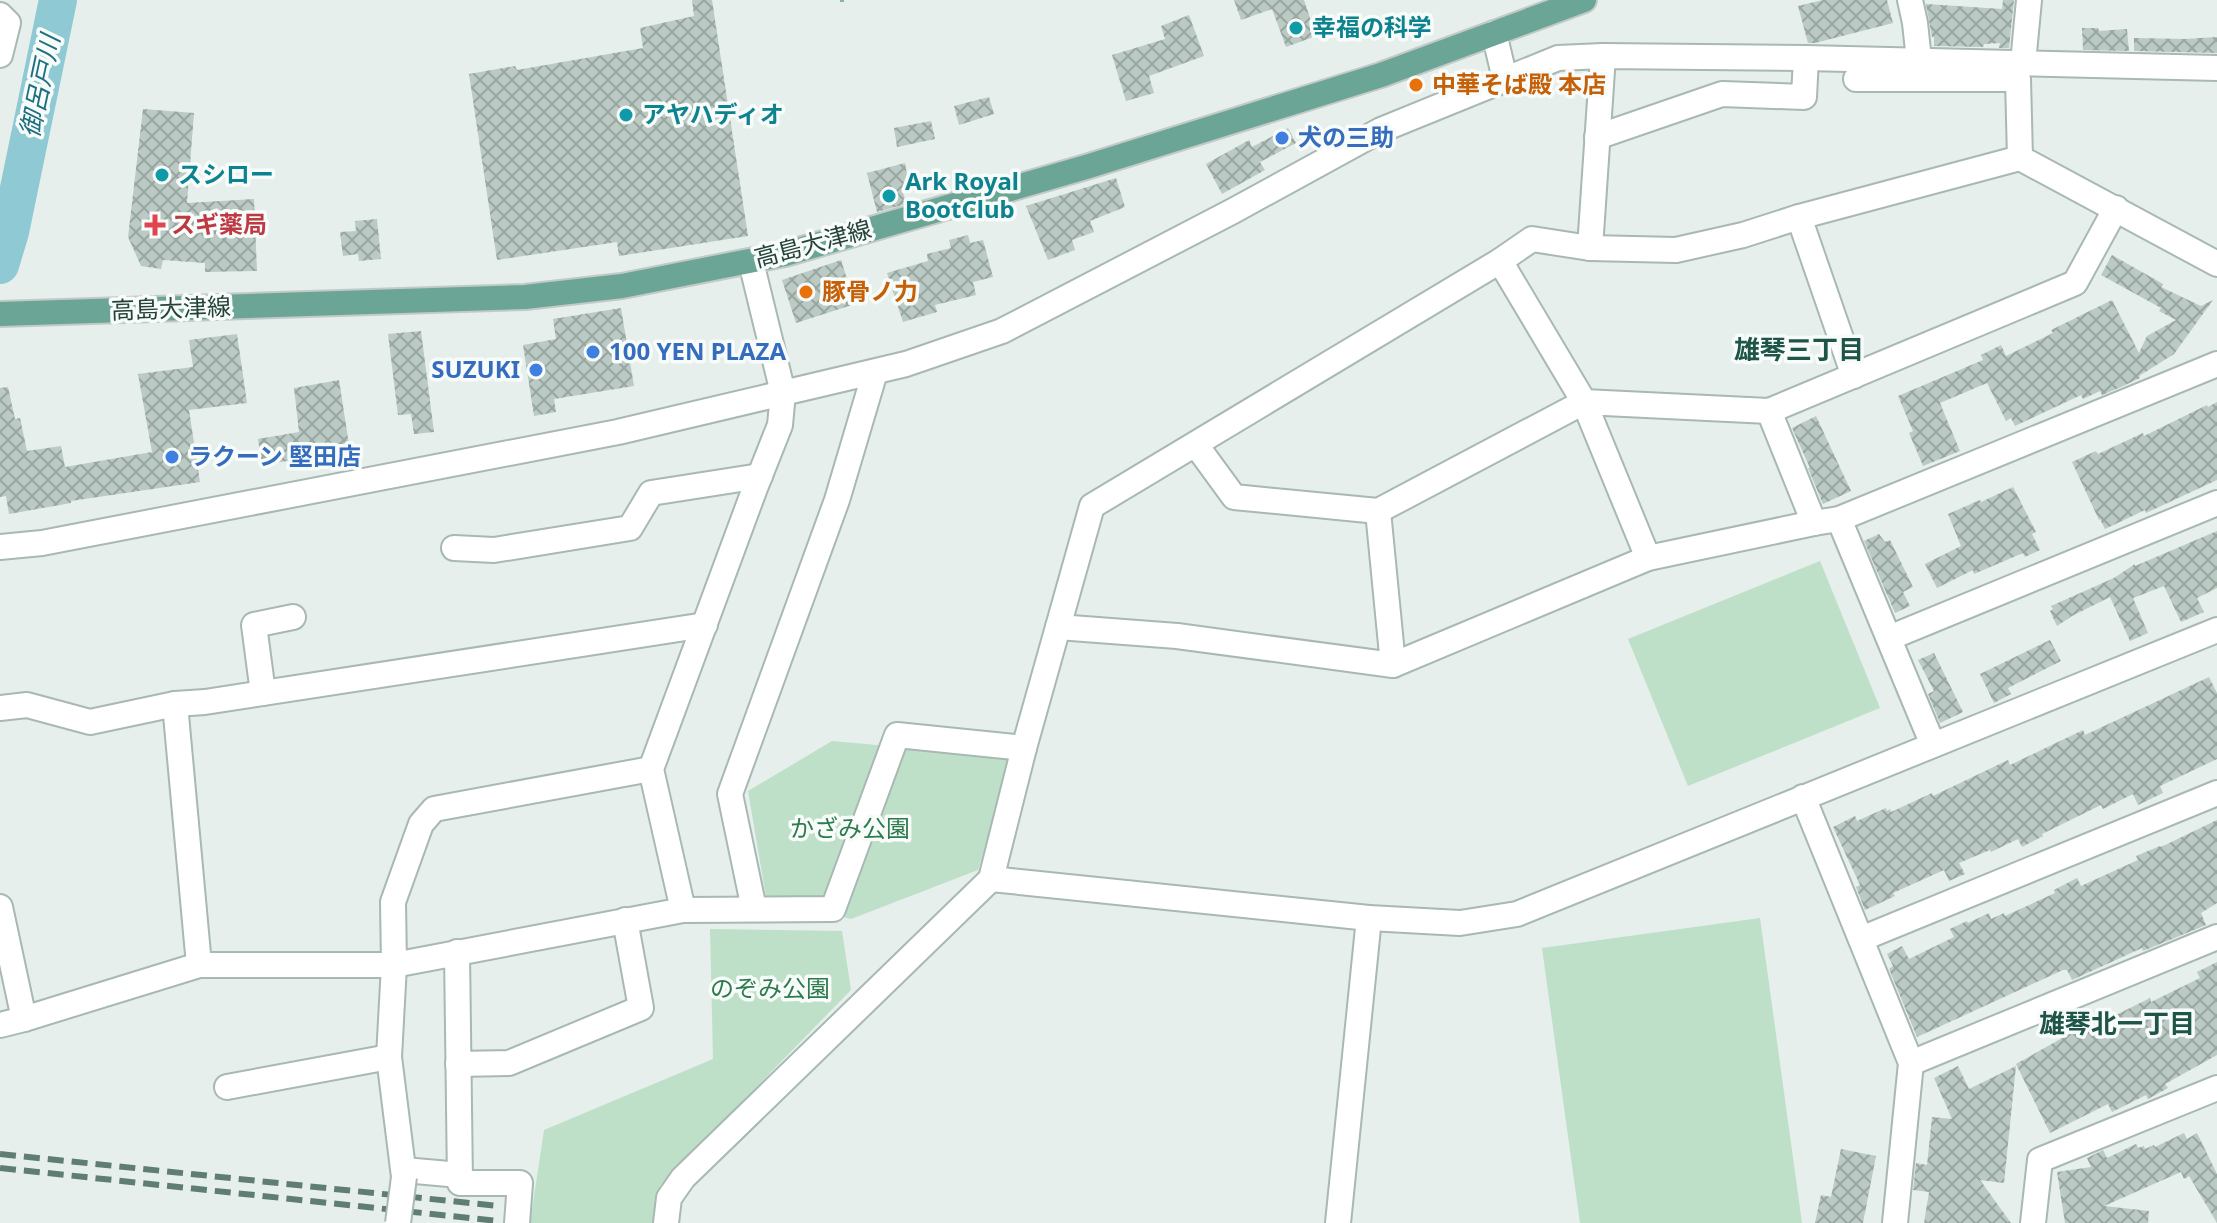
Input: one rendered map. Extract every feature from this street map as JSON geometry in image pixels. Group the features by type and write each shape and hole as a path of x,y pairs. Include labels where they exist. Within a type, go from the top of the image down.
{"main road":[{"name":"高島大津線","path":"5,314 525,297 622,286 751,262 1086,167 1381,75 1584,0"}],"street":[{"path":"1910,0 1919,60"},
{"path":"2010,68 2029,0"},
{"path":"0,15 8,23 0,55"},
{"path":"1494,33 1505,79"},
{"path":"1590,248 1603,56"},
{"path":"0,547 57,540 603,435 906,364 1002,331 1381,130 1558,58 1919,60 2010,68 2018,79 2020,158"},
{"path":"1597,137 1722,94 1804,97 1806,58"},
{"path":"1856,79 2010,68 2217,68"},
{"path":"666,1223 669,1198 683,1178 991,879 1092,506 1532,239 1590,248 1676,250 1743,235 2020,158 2217,264"},
{"path":"1196,445 1234,497 1378,511 1584,402 1769,411 2075,283 2116,208"},
{"path":"1799,217 1854,376"},
{"path":"1500,261 1584,402 1648,558"},
{"path":"683,910 651,769 780,425 783,393 751,262"},
{"path":"1058,627 1177,636 1393,665 1648,558 1839,519 2217,364"},
{"path":"754,909 730,794 837,500 875,372"},
{"path":"1769,411 1814,523"},
{"path":"454,548 494,550 630,528 651,493 760,476"},
{"path":"1889,638 2217,503"},
{"path":"1378,511 1393,665"},
{"path":"1839,519 1933,745"},
{"path":"263,693 254,625 293,617"},
{"path":"0,708 27,705 90,722 175,704 205,702 705,625"},
{"path":"991,879 1369,918 1460,923 1517,914 2217,630"},
{"path":"175,704 199,965"},
{"path":"0,907 12,1022 199,965 394,965 683,910 833,909 897,735 1024,748"},
{"path":"398,1223 404,1173 389,1057 394,965 393,902 421,824 434,809 651,769"},
{"path":"1861,939 2217,793"},
{"path":"1803,797 1911,1063 1895,1223"},
{"path":"1338,1223 1369,918"},
{"path":"458,1064 509,1063 641,1008 625,920"},
{"path":"1911,1063 2217,937"},
{"path":"457,952 460,1183 520,1183 517,1223"},
{"path":"227,1087 389,1057"},
{"path":"2033,1223 2040,1160 2217,1088"},
{"path":"404,1173 460,1175"}],"green space":[{"path":"1820,561 1880,708 1688,786 1628,639"},
{"name":"かざみ公園","path":"832,741 1012,757 978,870 851,919 766,897 748,791"},
{"path":"1760,918 1802,1223 1580,1223 1542,948"},
{"name":"のぞみ公園","path":"710,929 842,931 851,990 660,1186 655,1223 530,1223 544,1130 713,1059"}],"building":[{"path":"692,0 712,0 748,236 619,256 617,242 497,260 469,74 515,66 517,70 643,48 640,28 694,16"},
{"name":"幸福の科学","path":"1234,0 1304,0 1316,36 1286,47 1272,9 1241,20"},
{"path":"1823,0 1887,0 1893,23 1808,43 1798,6"},
{"path":"2003,0 2014,0 2009,48 1999,48 2000,43 1984,44 1983,47 1934,46 1926,4 2002,9"},
{"path":"1189,15 1204,56 1149,76 1154,93 1126,101 1112,55 1165,39 1161,26"},
{"path":"2082,28 2098,28 2099,31 2127,29 2129,51 2083,50"},
{"path":"2217,37 2217,53 2134,51 2134,38"},
{"path":"989,97 994,114 959,125 954,106"},
{"name":"スシロー","path":"143,109 194,113 187,203 254,199 257,271 205,272 205,263 163,260 161,269 141,266 128,237"},
{"path":"931,121 935,139 897,147 894,128"},
{"path":"1288,128 1296,143 1260,162 1265,170 1222,194 1206,164 1249,140 1252,147"},
{"name":"Ark Royal BootClub","path":"905,163 909,187 902,188 906,204 877,212 867,173"},
{"path":"1116,178 1125,207 1090,221 1094,232 1072,240 1075,250 1048,260 1026,206"},
{"path":"377,219 381,259 359,261 358,254 343,256 340,232 356,231 355,221"},
{"path":"968,235 970,243 983,240 993,277 973,282 976,295 935,305 937,312 903,322 887,273 928,261 927,254 951,248 949,240"},
{"path":"2112,255 2163,284 2161,287 2201,306 2213,300 2174,354 2140,378 2121,387 2102,395 2100,391 2083,399 2081,395 2015,426 2011,418 2006,421 1987,383 1940,403 1960,451 1923,466 1898,396 1983,360 1981,355 2001,345 2006,356 2112,300 2139,353 2147,336 2176,320 2159,311 2161,308 2101,275"},
{"path":"841,260 855,304 796,323 782,280"},
{"name":"100 YEN PLAZA","path":"621,308 634,386 554,399 556,412 534,416 523,345 556,339 553,319"},
{"path":"421,331 434,432 414,434 411,414 398,415 388,334"},
{"path":"237,334 247,403 189,410 200,482 71,501 9,514 6,496 0,497 0,388 8,387 15,419 20,418 27,451 61,446 65,467 152,452 138,374 193,367 189,340"},
{"path":"339,380 350,451 262,465 258,439 299,432 294,388"},
{"path":"2217,402 2217,480 2105,529 2072,462 2096,451 2098,454 2143,433 2144,436"},
{"path":"1816,416 1851,491 1823,504 1792,428"},
{"path":"2013,487 2036,532 2032,534 2040,550 2025,557 2023,553 1974,574 1973,570 1937,588 1925,564 1961,546 1948,514"},
{"path":"2217,531 2217,588 2197,598 2204,612 2181,622 2164,586 2133,598 2148,633 2130,641 2110,597 2057,626 2051,606 2114,578 2135,564"},
{"path":"1879,534 1885,542 1890,540 1913,587 1903,592 1910,606 1895,613 1864,541"},
{"path":"2050,640 2061,661 2008,688 2011,694 1994,703 1980,674"},
{"path":"1934,653 1963,712 1940,723 1928,694 1934,691 1918,660"},
{"path":"2209,677 2217,693 2217,759 2160,786 2163,793 2138,805 2133,794 2103,809 2101,805 2022,847 2018,839 1959,863 1965,874 1949,881 1944,870 1893,893 1895,896 1865,910 1856,887 1860,885 1833,827 1855,816 1857,821 1886,808 1891,812 1932,793 1933,796 2008,760 2010,765 2083,730 2085,735"},
{"path":"2217,820 2217,903 2201,913 2206,925 2143,951 2142,948 2072,980 2067,970 2063,970 1917,1037 1889,969 1893,966 1887,954 1902,946 1909,959 1954,937 1950,929 1967,921 1989,913 1991,919 2004,913 2005,916 2055,893 2054,890 2077,878 2081,886 2138,860 2136,856"},
{"path":"2217,962 2217,1055 2165,1084 2168,1088 2148,1099 2146,1095 2112,1112 2108,1104 2050,1133 2016,1064 2105,1014 2108,1019 2200,978 2197,972"},
{"path":"1958,1066 1969,1089 2016,1066 2004,1183 1980,1180 2011,1223 1924,1223 1929,1192 1913,1190 1916,1163 1927,1165 1932,1117 1952,1119 1934,1078"},
{"path":"2184,1133 2187,1139 2197,1133 2217,1174 2217,1223 2189,1176 2184,1179 2181,1172 2104,1206 2149,1211 2148,1223 2065,1223 2057,1172 2091,1167 2087,1158 2103,1150 2107,1158 2136,1144 2138,1148 2155,1147"},
{"path":"1841,1149 1876,1156 1863,1223 1815,1223 1821,1195 1831,1197"}],"waterway":[{"name":"御呂戸川","path":"0,265 10,232 58,0"}],"railway":[{"path":"0,1154 498,1206"},
{"path":"0,1168 498,1221"}],"place":[{"name":"幸福の科学","path":"1296,28"},
{"name":"中華そば殿 本店","path":"1416,85"},
{"name":"アヤハディオ","path":"626,115"},
{"name":"犬の三助","path":"1282,138"},
{"name":"スシロー","path":"162,175"},
{"name":"Ark Royal BootClub","path":"889,196"},
{"name":"スギ薬局","path":"155,225"},
{"name":"豚骨ノ力","path":"806,292"},
{"name":"100 YEN PLAZA","path":"593,352"},
{"name":"SUZUKI","path":"536,370"},
{"name":"ラクーン 堅田店","path":"172,457"}],"district":[{"name":"雄琴三丁目","path":"1799,350"},
{"name":"雄琴北一丁目","path":"2117,1024"}]}
